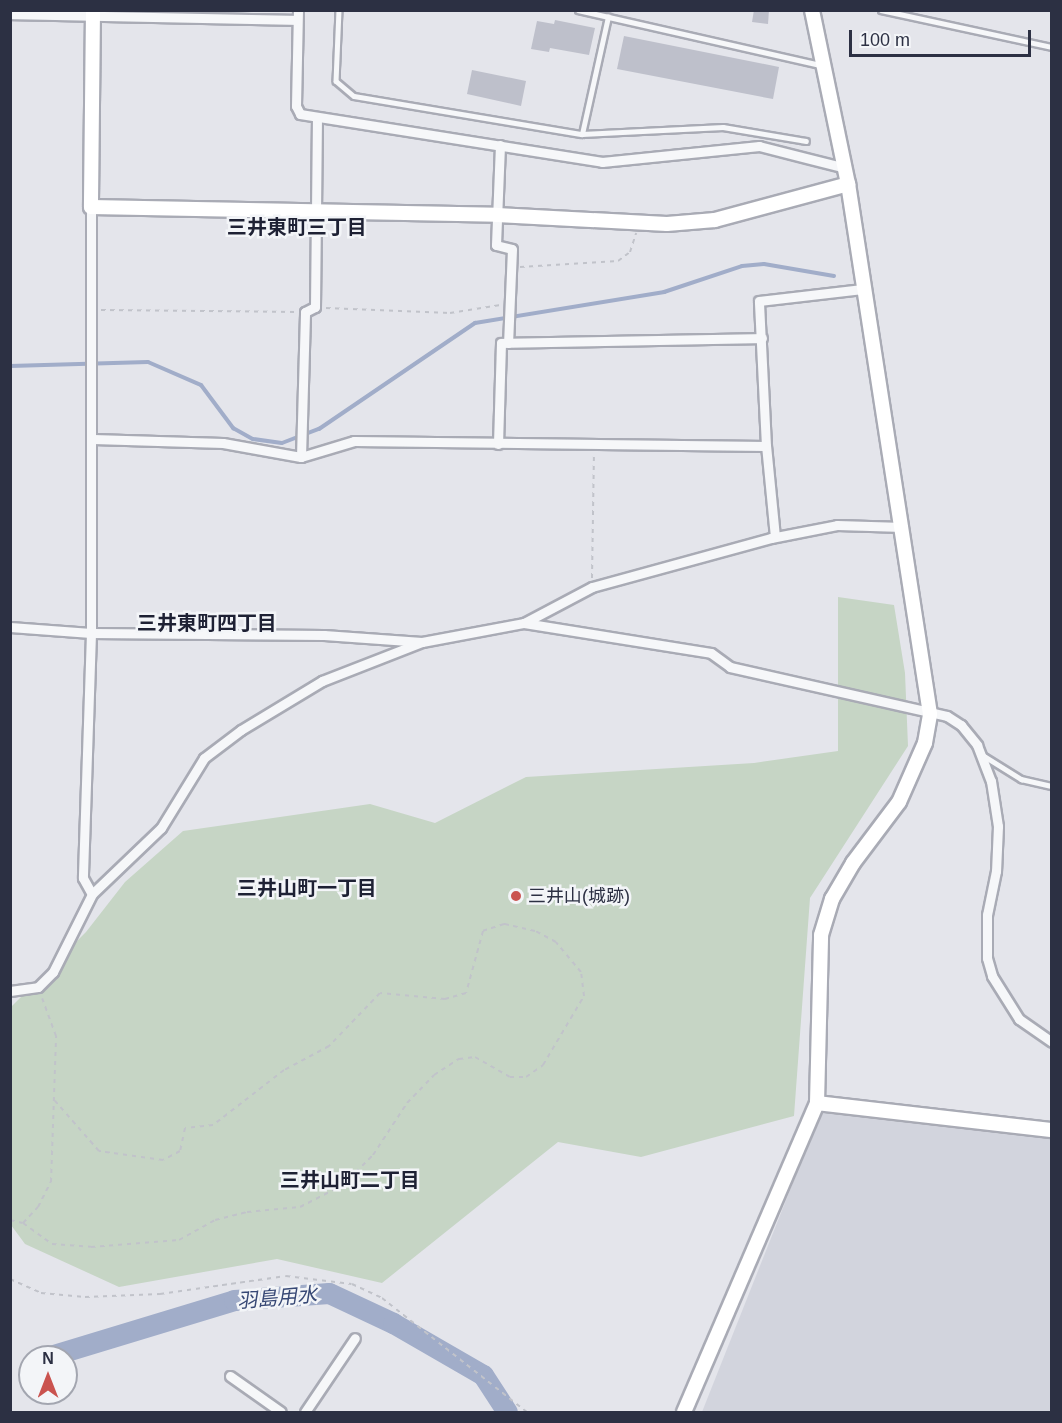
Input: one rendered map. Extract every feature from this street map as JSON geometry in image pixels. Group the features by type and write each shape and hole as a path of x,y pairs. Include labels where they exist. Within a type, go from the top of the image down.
{"street":[{"path":"684,1413 817,1103 821,935 843,881 899,802 916,769 930,714 903,526 862,288 848,184 812,10"},
{"path":"92,894 83,878 91,633 93,13"},
{"path":"10,14 297,15 296,106 300,114 602,162 759,146 845,168"},
{"path":"301,457 305,312 315,307 318,117"},
{"path":"500,145 496,245 512,249 508,343"},
{"path":"91,207 497,215 639,222 715,220 848,184"},
{"path":"775,537 766,446 759,301 862,288"},
{"path":"498,444 501,343 762,338"},
{"path":"93,439 223,444 301,457 354,441 594,446 766,446"},
{"path":"10,990 38,987 53,972 92,894 161,828 204,759 241,730 322,681 422,642 524,623 592,587 775,537 837,525 903,526"},
{"path":"524,623 711,653 730,667 947,716 961,725 980,754 991,781 998,826 996,871 987,915 990,967 1003,999 1019,1019 1052,1042"},
{"path":"10,627 91,633 324,635 422,642"},
{"path":"817,1103 1052,1130"},
{"path":"305,1413 355,1338"},
{"path":"230,1376 281,1413"}],"lane":[{"path":"339,10 336,81 354,96 582,134 723,127 806,141"},
{"path":"578,10 823,66"},
{"path":"881,10 1052,47"},
{"path":"582,134 608,17"},
{"path":"980,754 1021,779 1052,786"}],"path":[{"path":"511,267 618,261 630,252 639,222"},
{"path":"315,307 450,313 509,303"},
{"path":"93,309 305,312"},
{"path":"592,587 594,446"},
{"path":"10,1220 22,1223 52,1244 91,1247 179,1240 215,1220 247,1212 300,1207 343,1185 374,1155 421,1089 434,1075 459,1059 475,1057 510,1077 526,1077 543,1065 584,996 581,972 556,942 535,931 504,924 483,931 466,993 445,999 380,993 329,1046 284,1070 213,1125 185,1128 180,1151 163,1160 99,1151 55,1101"},
{"path":"22,1223 38,1207 51,1182 56,1036 38,987"},
{"path":"10,1279 41,1293 85,1297 160,1294 286,1276 352,1284 382,1298 527,1413"}],"shaded area":[{"path":"823,1107 1051,1133 1051,1412 702,1412"}],"green space":[{"path":"838,597 894,605 905,673 908,746 810,898 794,1116 641,1157 558,1142 382,1283 277,1259 119,1287 25,1244 11,1225 11,1007 86,932 125,882 183,831 370,804 435,823 526,777 754,763 838,751"}],"building":[{"path":"754,10 769,10 768,24 752,22"},
{"path":"555,20 595,28 589,55 550,48 549,52 531,49 537,21 554,24"},
{"path":"624,36 779,67 773,99 617,69"},
{"path":"472,70 526,81 521,106 467,94"}],"waterway":[{"path":"10,366 148,362 201,385 233,428 253,439 282,443 319,429 475,323 664,292 742,266 764,264 834,276"},
{"name":"羽島用水","path":"78,1347 234,1300 329,1293 393,1323 483,1375 507,1412"}],"place":[{"name":"三井山(城跡)","path":"516,896"}],"district":[{"name":"三井東町三丁目","path":"297,227"},
{"name":"三井東町四丁目","path":"207,623"},
{"name":"三井山町一丁目","path":"307,888"},
{"name":"三井山町二丁目","path":"350,1180"}]}
